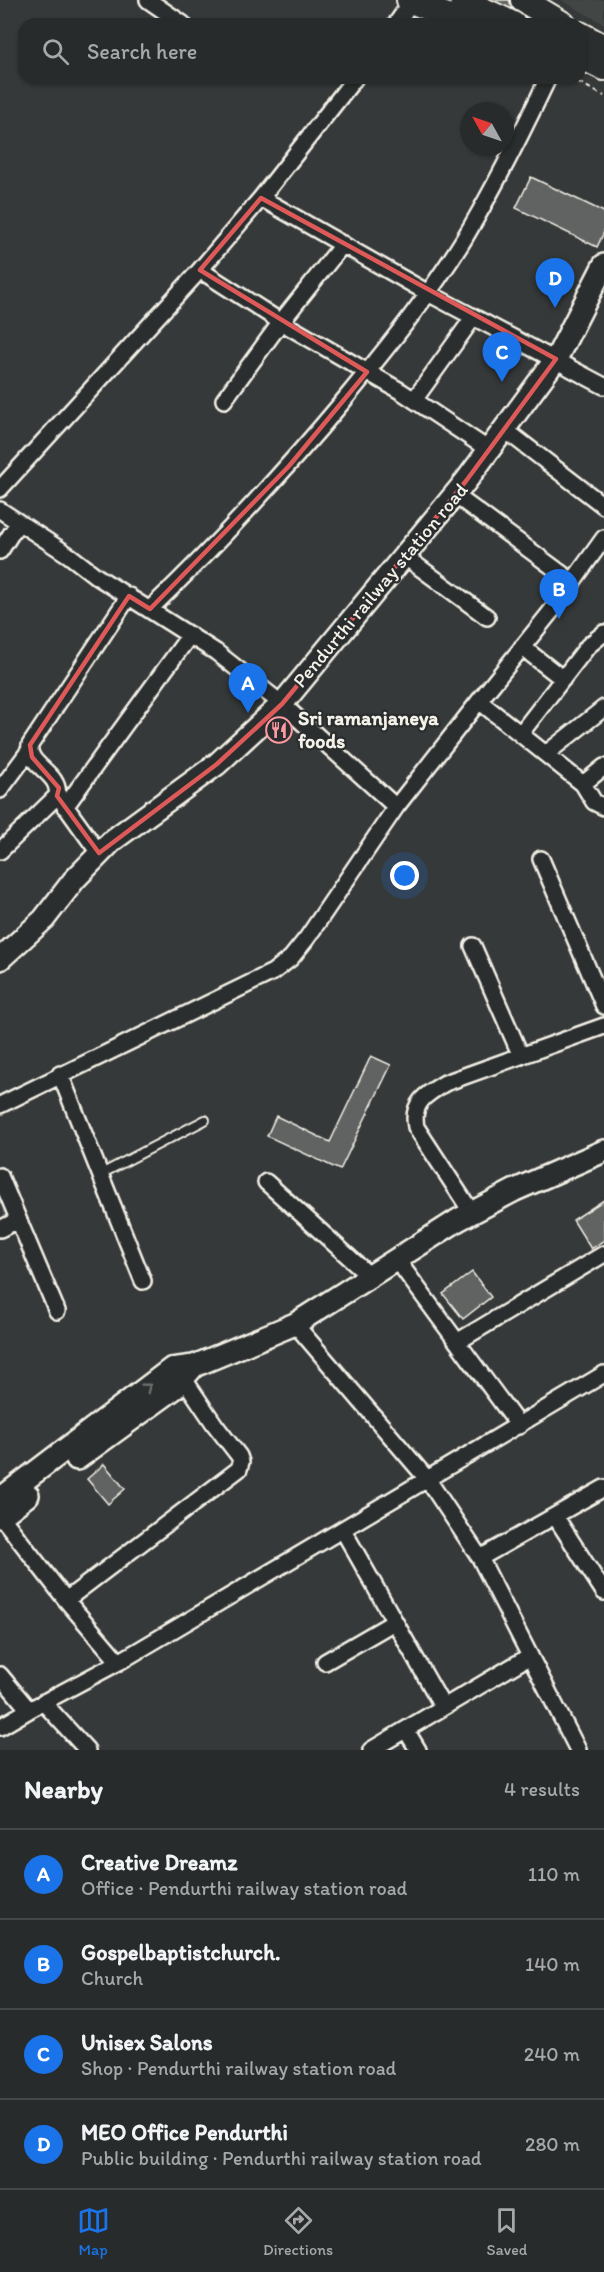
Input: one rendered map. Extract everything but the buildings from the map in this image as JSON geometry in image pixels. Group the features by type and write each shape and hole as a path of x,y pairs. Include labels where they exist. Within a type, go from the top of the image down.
{"main road":[{"path":"462,0 500,18"},
{"path":"523,0 553,18"},
{"path":"410,1 451,18"},
{"path":"586,37 604,47"},
{"path":"586,59 604,68"},
{"path":"586,78 604,86"}],"street":[{"path":"148,0 174,18"},
{"path":"400,18 410,1"},
{"path":"0,489 200,270 261,198 350,84"},
{"path":"150,609 210,551 289,466 367,372 428,293 464,239 518,142 545,84"},
{"path":"261,198 473,318 556,359 604,386"},
{"path":"224,400 281,322 343,244"},
{"name":"Pendurthi railway station road","path":"0,959 44,919 74,880 99,853 131,826 217,764 282,704 455,495 556,359 604,265"},
{"path":"200,270 281,322 414,400 489,450"},
{"path":"414,400 473,318"},
{"path":"504,429 604,506"},
{"path":"455,495 573,582"},
{"path":"0,510 190,634 249,677 396,807"},
{"path":"0,551 18,523"},
{"path":"0,1105 273,972 291,958 396,807 573,582 604,538"},
{"path":"404,556 487,617"},
{"path":"0,790 29,750 33,740 129,596"},
{"path":"521,733 588,646 604,633"},
{"path":"0,851 61,801 190,634"},
{"path":"522,646 563,679"},
{"path":"479,701 547,753 583,784 594,802 604,807"},
{"path":"547,753 604,708"},
{"path":"29,750 32,757 55,782 61,801 99,853"},
{"path":"583,784 604,767"},
{"path":"541,859 604,1006"},
{"path":"474,946 522,1056"},
{"path":"472,1213 416,1127 414,1116 423,1099 439,1086 604,1026"},
{"path":"60,1074 144,1281"},
{"path":"119,1662 66,1600 0,1511 171,1369 189,1372 295,1324 472,1213 515,1190 604,1151"},
{"path":"0,1176 57,1311"},
{"path":"266,1182 371,1276"},
{"path":"0,1229 18,1220"},
{"path":"457,1342 604,1254"},
{"path":"397,1260 519,1426"},
{"path":"295,1324 428,1480 480,1558 578,1750"},
{"path":"66,1600 239,1470 241,1462 239,1456 215,1425 189,1372"},
{"path":"0,1727 119,1662 604,1374"},
{"path":"480,1558 604,1488"},
{"path":"555,1516 604,1592"},
{"path":"343,1530 443,1707"},
{"path":"325,1662 394,1622"},
{"path":"371,1750 530,1656"},
{"path":"0,1675 87,1750"},
{"path":"406,1730 418,1750"}],"lane":[{"path":"102,1174 205,1120"}],"path":[{"path":"582,84 604,96"}],"highlighted area":[{"path":"261,198 556,359 466,481 282,704 217,764 99,853 57,796 59,788 32,757 30,745 129,596 150,609 289,466 367,372 200,270"}],"shaded area":[{"path":"561,0 604,0 604,24"}],"place":[{"name":"MEO Office Pendurthi","path":"555,308"},
{"name":"Unisex Salons","path":"502,382"},
{"name":"Gospelbaptistchurch.","path":"559,619"},
{"name":"Creative Dreamz","path":"248,713"},
{"name":"Sri ramanjaneya foods","path":"279,730"}]}
